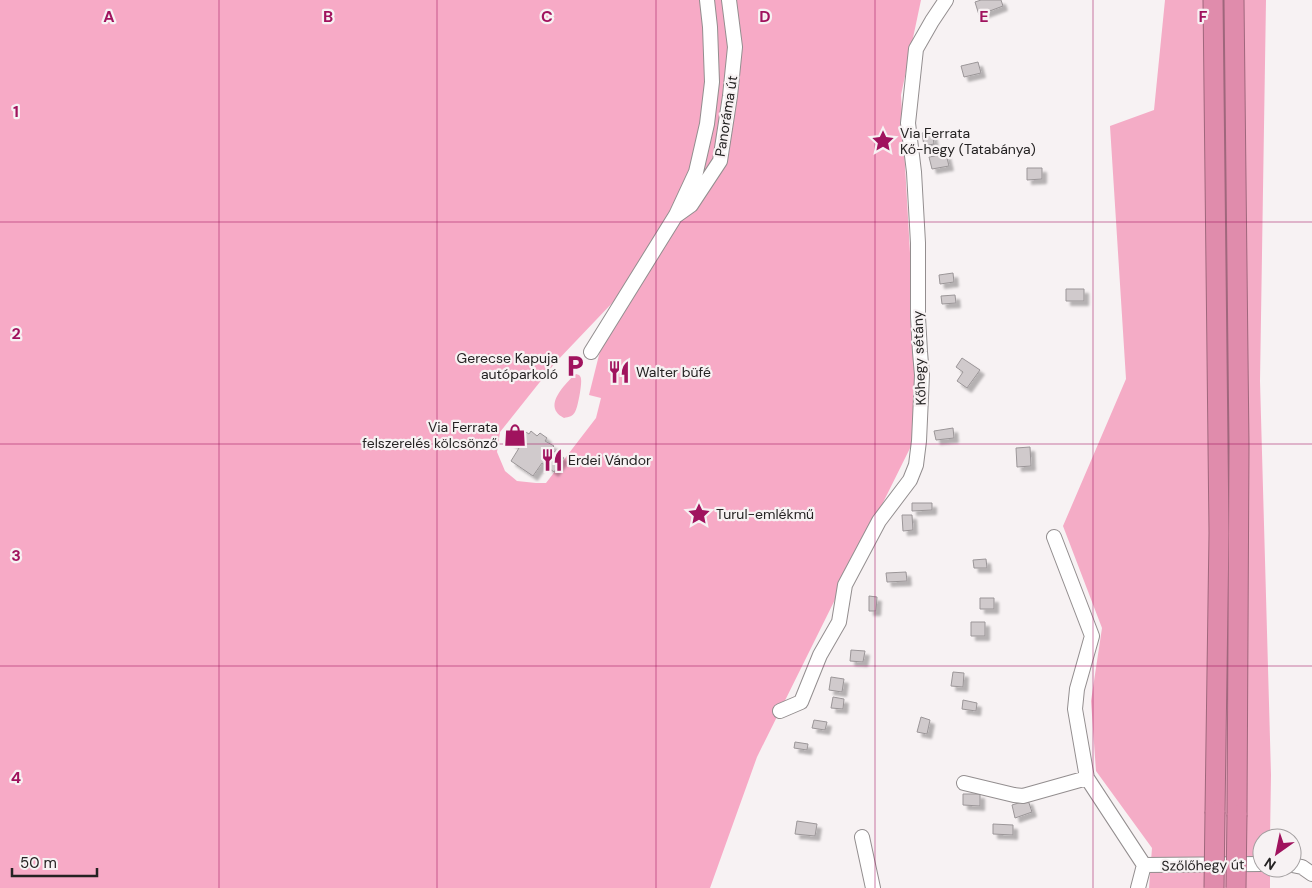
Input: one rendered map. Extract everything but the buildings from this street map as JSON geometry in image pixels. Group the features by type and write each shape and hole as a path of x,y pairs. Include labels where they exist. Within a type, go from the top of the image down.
{"highway":[{"path":"1213,0 1219,533 1214,888"},
{"path":"1234,0 1239,446 1236,888"}],"street":[{"name":"Panoráma út","path":"591,352 676,215 696,172 707,124 712,82 707,0"},
{"name":"Panoráma út","path":"676,215 691,205 720,161 730,96 734,46 729,0"},
{"name":"Kőhegy sétány","path":"780,711 801,702 820,655 839,622 845,585 879,521 910,480 916,465 922,375 918,326 918,243 914,172 908,123 916,49 946,0"},
{"path":"1054,537 1092,636 1076,689 1076,709 1087,778 1144,865 1138,888"},
{"path":"964,783 1023,796 1087,778"},
{"path":"862,836 873,888"},
{"name":"Szőlőhegy út","path":"1144,865 1252,864"}],"shaded area":[{"path":"0,0 921,0 901,95 920,428 757,757 710,888 0,888","holes":["616,299 627,307 601,347 589,395 601,398 596,418 546,483 517,481 505,471 497,452 500,432 555,363"]},
{"path":"1165,0 1266,0 1260,381 1271,775 1270,828 1252,828 1252,878 1270,878 1270,888 1149,888 1152,848 1096,771 1091,701 1102,628 1063,526 1126,379 1110,126 1154,110"},
{"path":"576,374 579,375 581,382 577,405 573,414 564,418 556,411 556,399 561,390"}],"place":[{"name":"Via Ferrata Kő-hegy (Tatabánya)","path":"883,141"},
{"name":"Gerecse Kapuja autóparkoló","path":"575,366"},
{"name":"Walter büfé","path":"619,372"},
{"name":"Via Ferrata felszerelés kölcsönző","path":"515,435"},
{"name":"Erdei Vándor","path":"552,460"},
{"name":"Turul-emlékmű","path":"699,514"}]}
